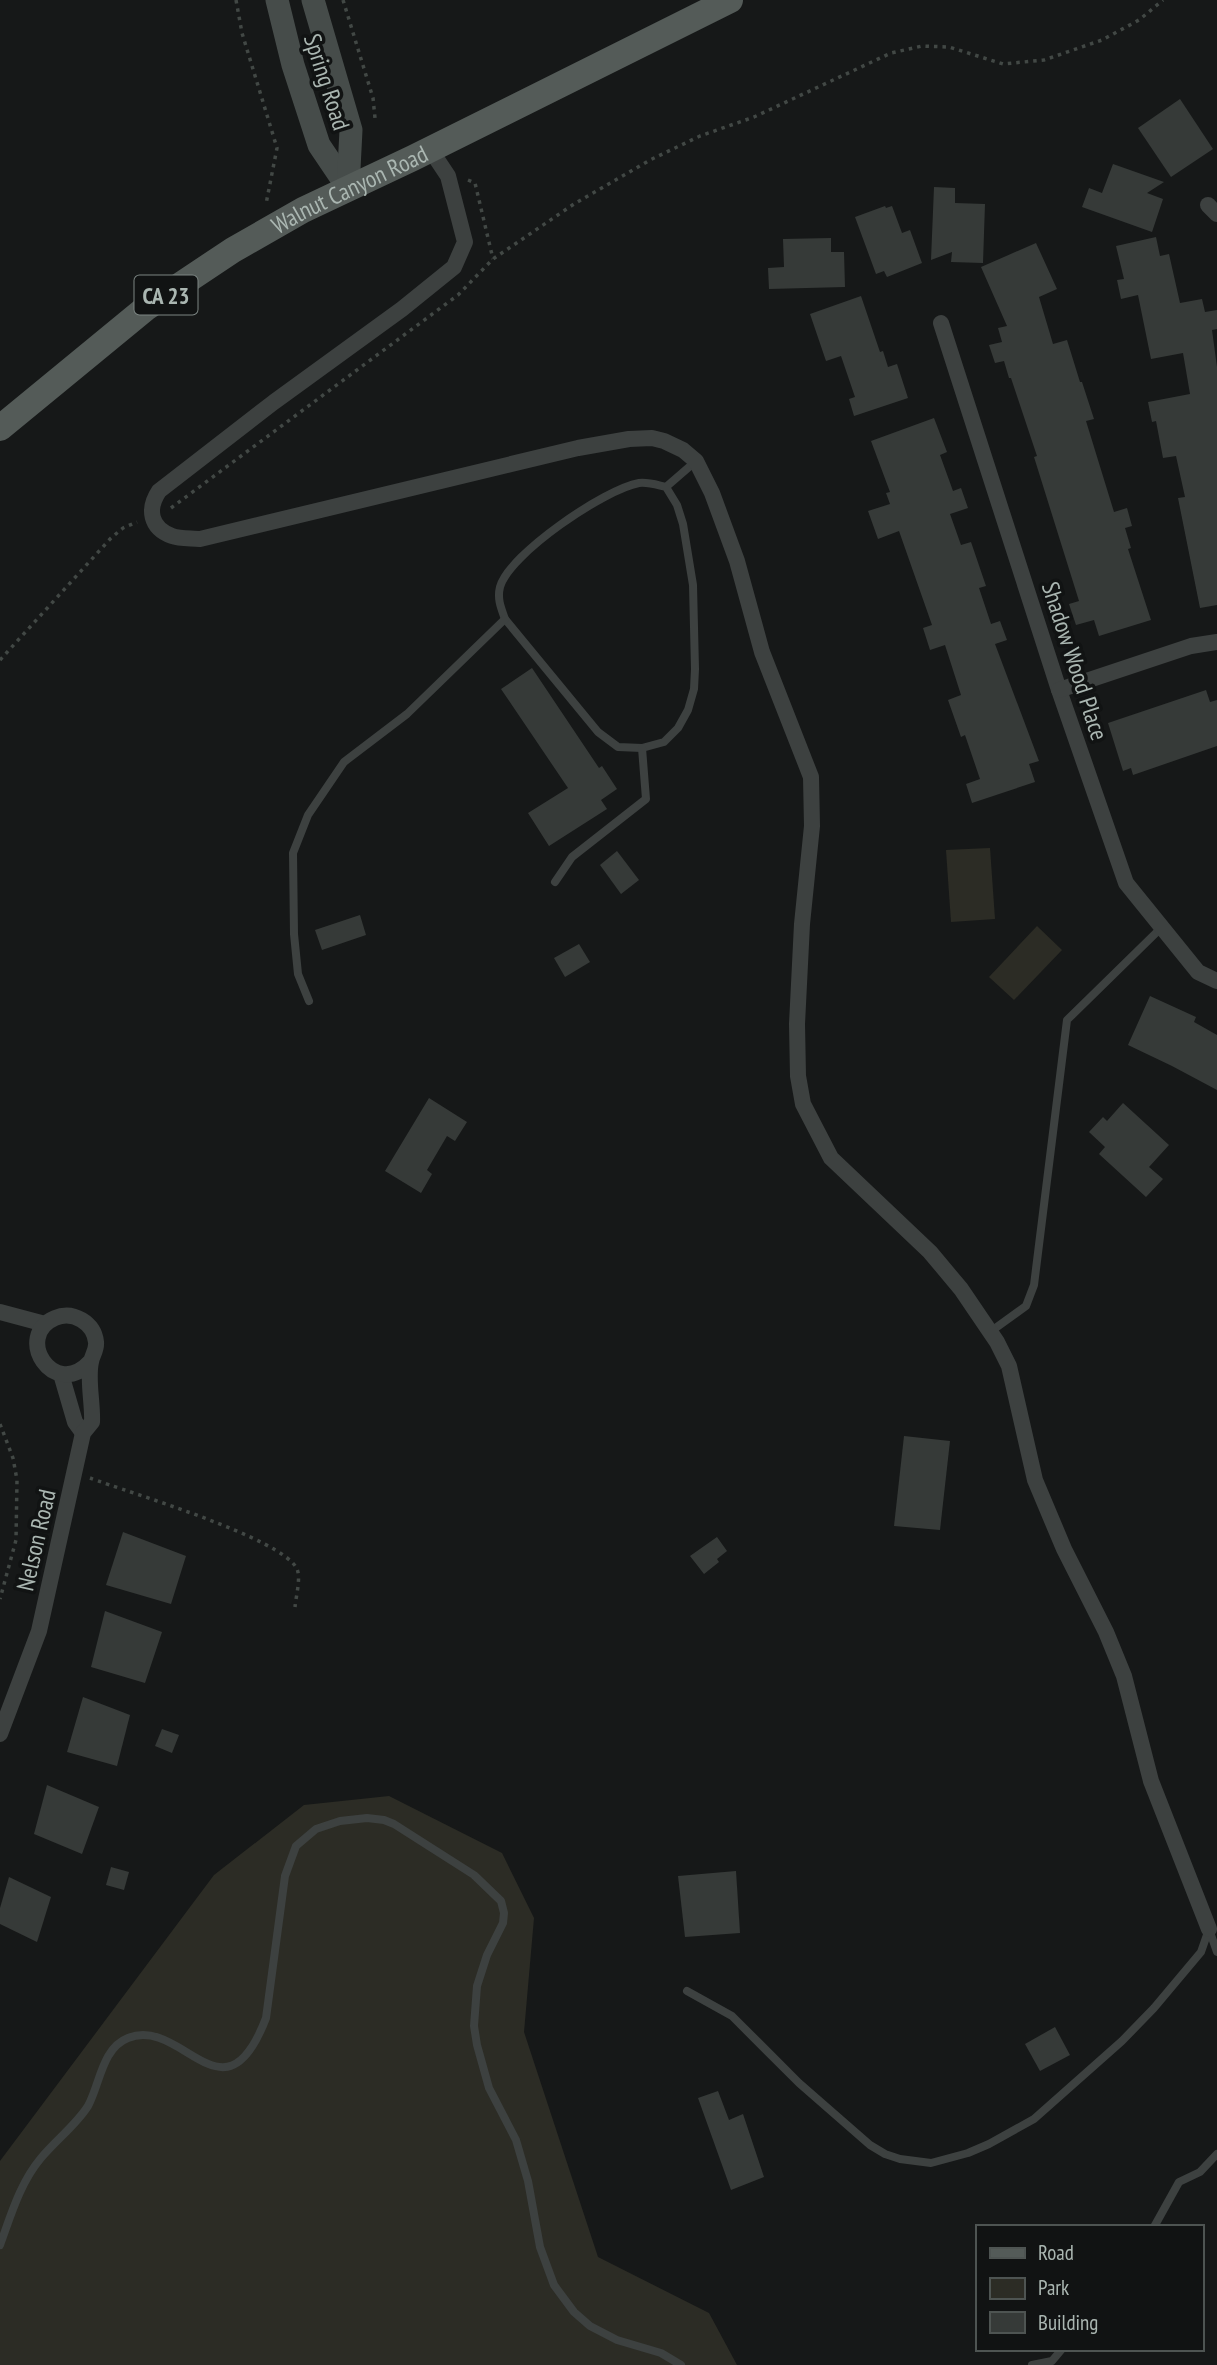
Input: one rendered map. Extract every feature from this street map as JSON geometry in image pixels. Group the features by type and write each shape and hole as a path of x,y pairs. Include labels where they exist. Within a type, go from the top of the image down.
{"main road":[{"name":"Spring Road","path":"276,0 290,55 319,145 348,188"},
{"name":"Spring Road","path":"313,0 351,130 348,188"},
{"name":"Walnut Canyon Road","path":"0,428 146,308 260,235 303,210 730,0"}],"street":[{"path":"430,149 448,176 465,242 454,267 159,491 151,503 151,516 162,530 174,537 201,539 579,448 629,439 652,438 664,441 683,450 696,461 712,493 737,561 762,652 811,777 812,826 802,924 797,1024 797,1076 803,1104 831,1158 930,1252 961,1289 1009,1366 1038,1489 1124,1676 1151,1781 1209,1929"},
{"name":"Shadow Wood Place","path":"941,323 1059,690 1126,883 1198,972 1217,981"},
{"path":"1059,690 1191,646 1217,642"},
{"name":"Nelson Road","path":"0,1312 45,1324 62,1315 81,1319 89,1325 96,1343 90,1362 92,1422 83,1433 39,1631 0,1734"},
{"path":"45,1324 40,1332 37,1350 46,1366 61,1374 78,1372 90,1362"},
{"path":"61,1374 75,1422 83,1433"}],"lane":[{"path":"666,487 696,461"},
{"path":"639,483 666,487 677,505 683,524 693,585 694,690 688,710 678,728 664,742 642,748 618,747 598,732 505,619 499,601 500,588 507,573 572,515 617,491 639,483"},
{"path":"309,1001 298,974 294,934 293,853 308,815 344,762 407,713 505,619"},
{"path":"555,882 572,857 646,799 642,748"},
{"path":"989,1332 1026,1306 1034,1285 1067,1020 1162,927"},
{"path":"0,2245 23,2186 41,2158 88,2106 108,2056 120,2043 134,2036 154,2036 173,2044 203,2063 220,2067 247,2055 258,2039 266,2018 285,1876 296,1846 316,1829 340,1821 359,1818 384,1820 474,1875 501,1901 503,1923 487,1955 477,1986 474,2026 489,2088 516,2140 528,2181 540,2247 554,2284 574,2312 590,2326 617,2340 661,2353 681,2365"},
{"path":"1209,1929 1217,1952"},
{"path":"687,1991 732,2016 799,2083 870,2145 900,2159 931,2163 968,2153 1034,2119 1154,2008 1201,1952 1209,1929"},
{"path":"1155,2225 1179,2182 1200,2172 1217,2154"},
{"path":"1032,2365 1052,2361 1060,2351"}],"path":[{"path":"236,0 242,33 277,148 260,235"},
{"path":"343,0 373,98 374,118"},
{"path":"167,509 174,507 458,295 493,258 574,204 650,160 701,136 754,117 891,53 922,46 949,47 1003,64 1044,60 1102,40 1139,20 1163,0"},
{"path":"475,183 493,258"},
{"path":"0,660 111,538 123,528 137,522"},
{"path":"0,1424 13,1458 16,1480 16,1540 0,1599"},
{"path":"74,1473 269,1545 290,1559 298,1572 295,1607"}],"green space":[{"path":"990,848 995,919 951,922 946,850"},
{"path":"1037,926 1062,950 1014,1000 989,977"},
{"path":"389,1796 502,1853 534,1918 524,2032 598,2257 709,2313 737,2365 0,2365 0,2161 214,1875 304,1805"}],"building":[{"path":"1180,99 1213,149 1171,177 1138,128"},
{"path":"1113,164 1164,182 1147,193 1163,199 1152,232 1082,207 1089,188 1102,193"},
{"path":"934,187 955,188 955,203 985,204 983,263 951,262 952,252 931,260"},
{"path":"892,206 902,233 910,230 922,263 887,277 884,271 876,274 855,217"},
{"path":"1156,237 1160,256 1169,254 1180,303 1202,299 1205,312 1217,310 1217,329 1212,330 1217,367 1217,605 1200,608 1178,498 1185,497 1176,456 1163,458 1156,421 1152,422 1148,402 1190,394 1183,353 1151,359 1138,295 1121,299 1117,280 1124,279 1116,246"},
{"path":"831,238 831,252 844,252 845,287 769,289 768,268 784,267 783,239"},
{"path":"1036,243 1057,289 1039,297 1053,344 1067,340 1094,419 1086,421 1114,512 1127,508 1132,526 1125,528 1131,548 1128,549 1151,620 1099,636 1094,620 1076,625 1069,604 1079,601 1034,457 1037,456 1004,361 995,363 989,345 1002,342 998,328 1007,326 981,267"},
{"path":"861,296 880,352 883,351 888,367 897,364 908,398 854,416 849,399 855,397 841,356 826,361 810,314"},
{"path":"934,418 947,452 940,455 953,491 961,488 968,508 950,514 961,545 971,542 986,586 979,588 991,624 1000,621 1007,640 995,644 1039,761 1029,764 1035,782 972,803 966,784 980,779 965,735 961,737 948,700 961,695 945,645 930,650 923,628 932,625 899,531 878,539 868,511 890,504 886,493 890,492 871,441"},
{"path":"532,668 599,768 602,766 617,789 601,800 607,809 549,846 528,813 568,788 501,689"},
{"path":"1206,690 1210,702 1217,700 1217,746 1133,775 1131,768 1123,771 1108,723"},
{"path":"617,851 639,880 621,894 600,865"},
{"path":"360,915 366,935 322,950 315,930"},
{"path":"579,944 590,962 565,977 554,958"},
{"path":"1150,996 1196,1017 1194,1022 1217,1035 1217,1090 1128,1045"},
{"path":"429,1098 467,1122 455,1141 447,1136 427,1170 432,1174 421,1193 385,1171"},
{"path":"1123,1103 1169,1145 1149,1167 1163,1179 1146,1197 1099,1154 1105,1147 1089,1132 1103,1117 1107,1121"},
{"path":"904,1436 950,1441 940,1530 894,1526"},
{"path":"123,1532 186,1556 171,1604 106,1585"},
{"path":"717,1537 727,1551 717,1559 719,1562 704,1574 690,1556"},
{"path":"105,1611 162,1632 145,1683 91,1667"},
{"path":"83,1697 130,1715 117,1766 67,1752"},
{"path":"162,1729 179,1735 172,1753 155,1746"},
{"path":"47,1785 99,1807 82,1854 34,1834"},
{"path":"111,1867 129,1872 124,1890 106,1885"},
{"path":"736,1871 740,1933 685,1937 678,1876"},
{"path":"9,1877 51,1897 37,1942 0,1924 0,1908"},
{"path":"1055,2027 1070,2055 1040,2071 1025,2044"},
{"path":"718,2091 729,2120 743,2114 764,2177 731,2190 698,2098"}]}
